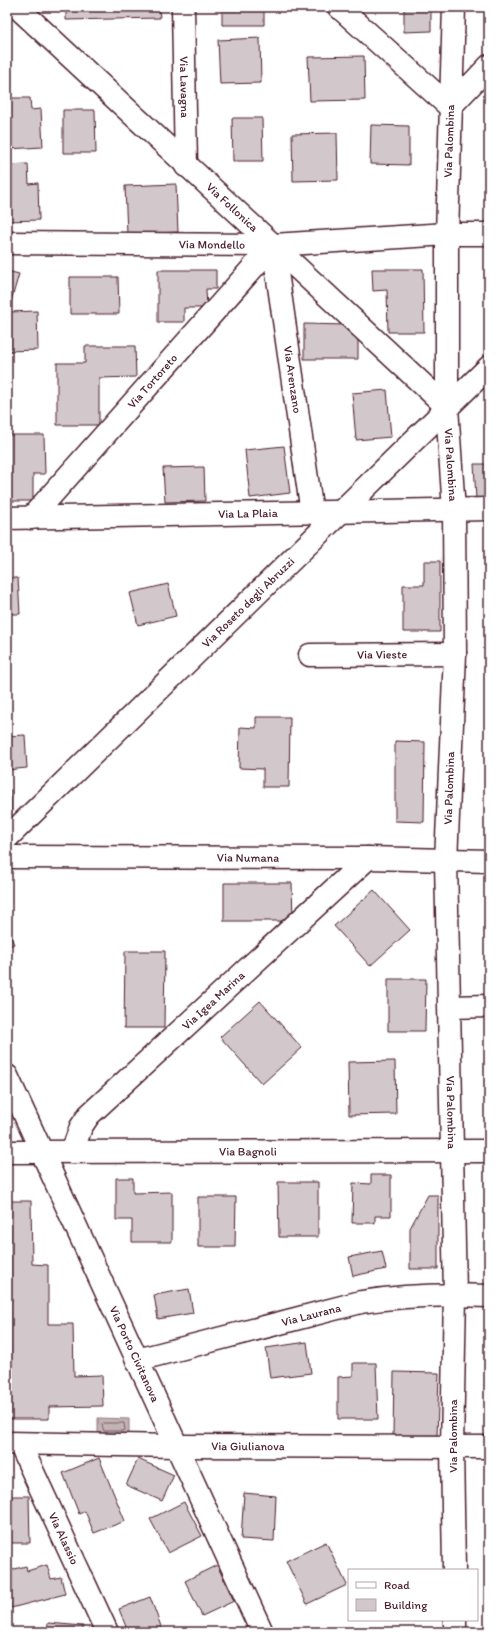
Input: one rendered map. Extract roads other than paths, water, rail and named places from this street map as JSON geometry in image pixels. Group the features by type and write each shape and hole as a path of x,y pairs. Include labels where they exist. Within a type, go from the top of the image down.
{"street":[{"name":"Via Follonica","path":"17,7 186,166 447,407"},
{"name":"Via Lavagna","path":"183,7 186,166"},
{"path":"339,7 450,108 489,66"},
{"name":"Via Palombina","path":"454,7 447,234 447,407 454,511 455,654 446,861 455,1294 452,1447 454,1569"},
{"name":"Via Mondello","path":"7,243 273,245 447,234 489,234"},
{"name":"Via Arenzano","path":"273,245 312,514"},
{"name":"Via Tortoreto","path":"31,518 273,245"},
{"name":"Via Roseto degli Abruzzi","path":"7,838 489,367"},
{"name":"Via La Plaia","path":"7,518 312,514 489,509"},
{"name":"Via Vieste","path":"310,655 455,654"},
{"name":"Via Numana","path":"7,857 368,858 489,861"},
{"name":"Via Igea Marina","path":"72,1152 81,1127 89,1115 368,858"},
{"path":"450,1007 489,1006"},
{"name":"Via Porto Civitanova","path":"7,1076 262,1632"},
{"name":"Via Bagnoli","path":"7,1152 489,1151"},
{"name":"Via Laurana","path":"137,1360 361,1302 417,1295 455,1294 489,1296"},
{"name":"Via Giulianova","path":"14,1444 489,1447"},
{"name":"Via Alassio","path":"14,1444 107,1632"},
{"path":"455,1621 456,1632"}],"water":[{"path":"98,1418 129,1419 129,1436 98,1435"}]}
